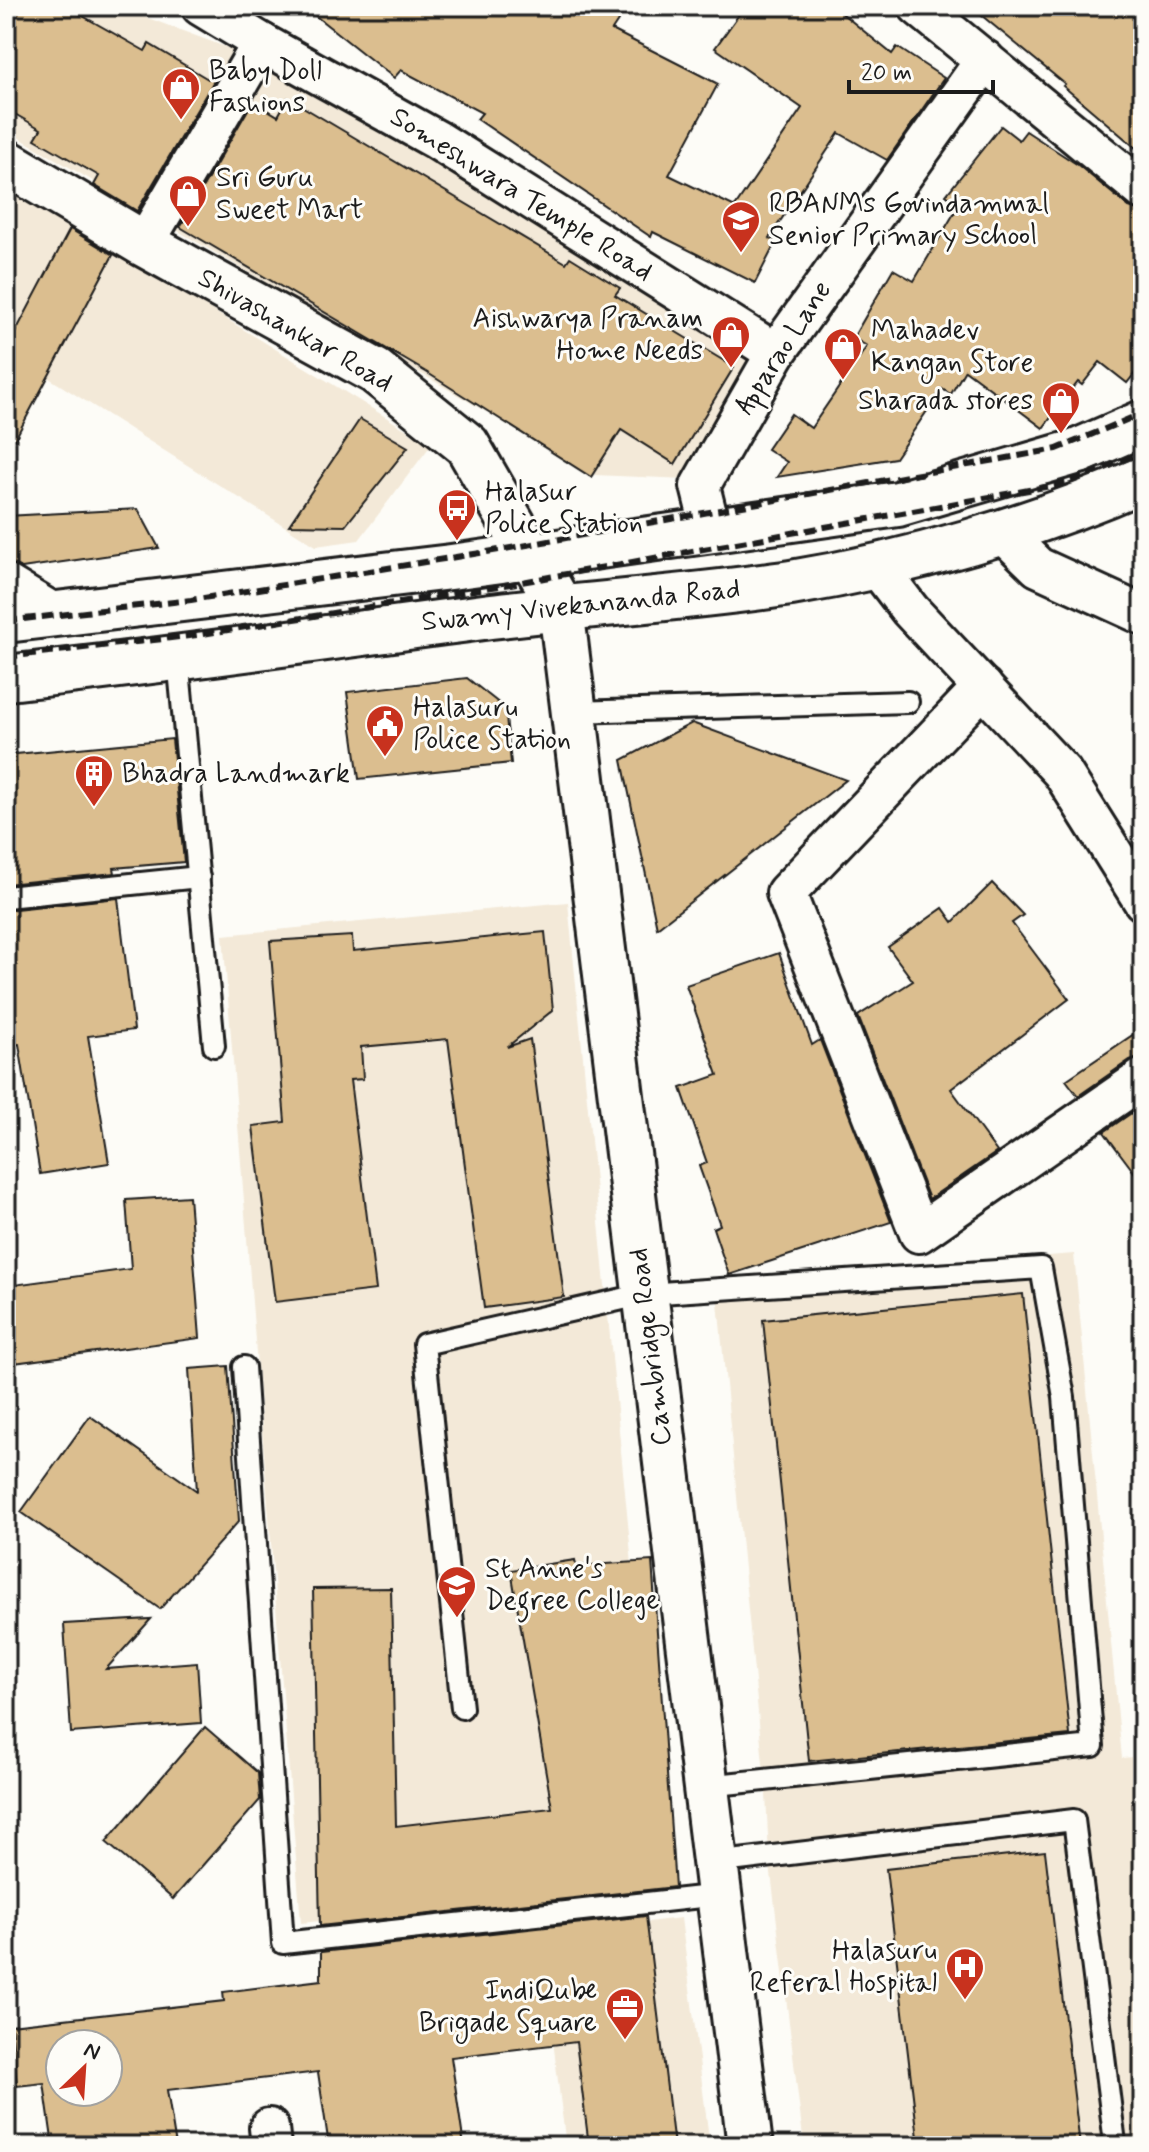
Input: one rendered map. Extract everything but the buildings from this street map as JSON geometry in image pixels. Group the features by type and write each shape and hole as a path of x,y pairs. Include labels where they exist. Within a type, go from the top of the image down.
{"main road":[{"name":"Shivashankar Road","path":"6,162 144,244 375,371 467,445 531,556"},
{"name":"Swamy Vivekananda Road","path":"6,620 531,556 898,504 1079,451 1143,423"},
{"name":"Swamy Vivekananda Road","path":"6,678 178,658 371,630 790,583 877,567 1002,532 1143,479"},
{"name":"Cambridge Road","path":"531,556 561,608 750,2146"}],"street":[{"name":"Someshwara Temple Road","path":"201,6 437,140 776,353"},
{"path":"918,6 1143,190"},
{"path":"144,244 262,43"},
{"name":"Apparao Lane","path":"711,530 700,486 776,353 985,60"},
{"path":"1002,532 1038,567 1143,615"},
{"path":"877,567 910,610 1062,772 1143,901"},
{"path":"6,584 55,614"},
{"path":"983,687 786,893 919,1233 1143,1078"}],"lane":[{"path":"178,658 214,1046"},
{"path":"574,712 908,702"},
{"path":"6,897 199,877"},
{"path":"462,1708 424,1344 645,1294 1041,1268 1064,1397 1093,1746 706,1786"},
{"path":"244,1367 283,1943 717,1879 1074,1820 1115,2143"}],"shaded area":[{"path":"6,6 116,6 279,67 758,357 687,479 594,475 6,130"},
{"path":"6,183 431,445 359,540 316,546 6,351"},
{"name":"St Anne's Degree College","path":"568,902 663,1886 301,1923 223,935"},
{"path":"1074,1254 1122,1758 1143,1756 1143,2146 804,2146 769,1857 766,1794 716,1282"},
{"name":"IndiQube Brigade Square","path":"681,1918 710,2146 566,2146 540,1935"}],"railway":[{"path":"6,621 191,600 505,549 1057,449 1143,413"},
{"path":"6,657 197,635 511,584 1067,483 1143,452"}],"place":[{"name":"Baby Doll Fashions","path":"181,121"},
{"name":"Sri Guru Sweet Mart","path":"188,228"},
{"name":"RBANMs Govindammal Senior Primary School","path":"741,254"},
{"name":"Aishwarya Pranam Home Needs","path":"731,369"},
{"name":"Mahadev Kangan Store","path":"843,381"},
{"name":"Sharada stores","path":"1061,435"},
{"name":"Halasur Police Station","path":"457,542"},
{"name":"Halasuru Police Station","path":"385,758"},
{"name":"Bhadra Landmark","path":"94,808"},
{"name":"St Anne's Degree College","path":"457,1619"},
{"name":"Halasuru Referal Hospital","path":"965,2001"},
{"name":"IndiQube Brigade Square","path":"625,2041"}]}
